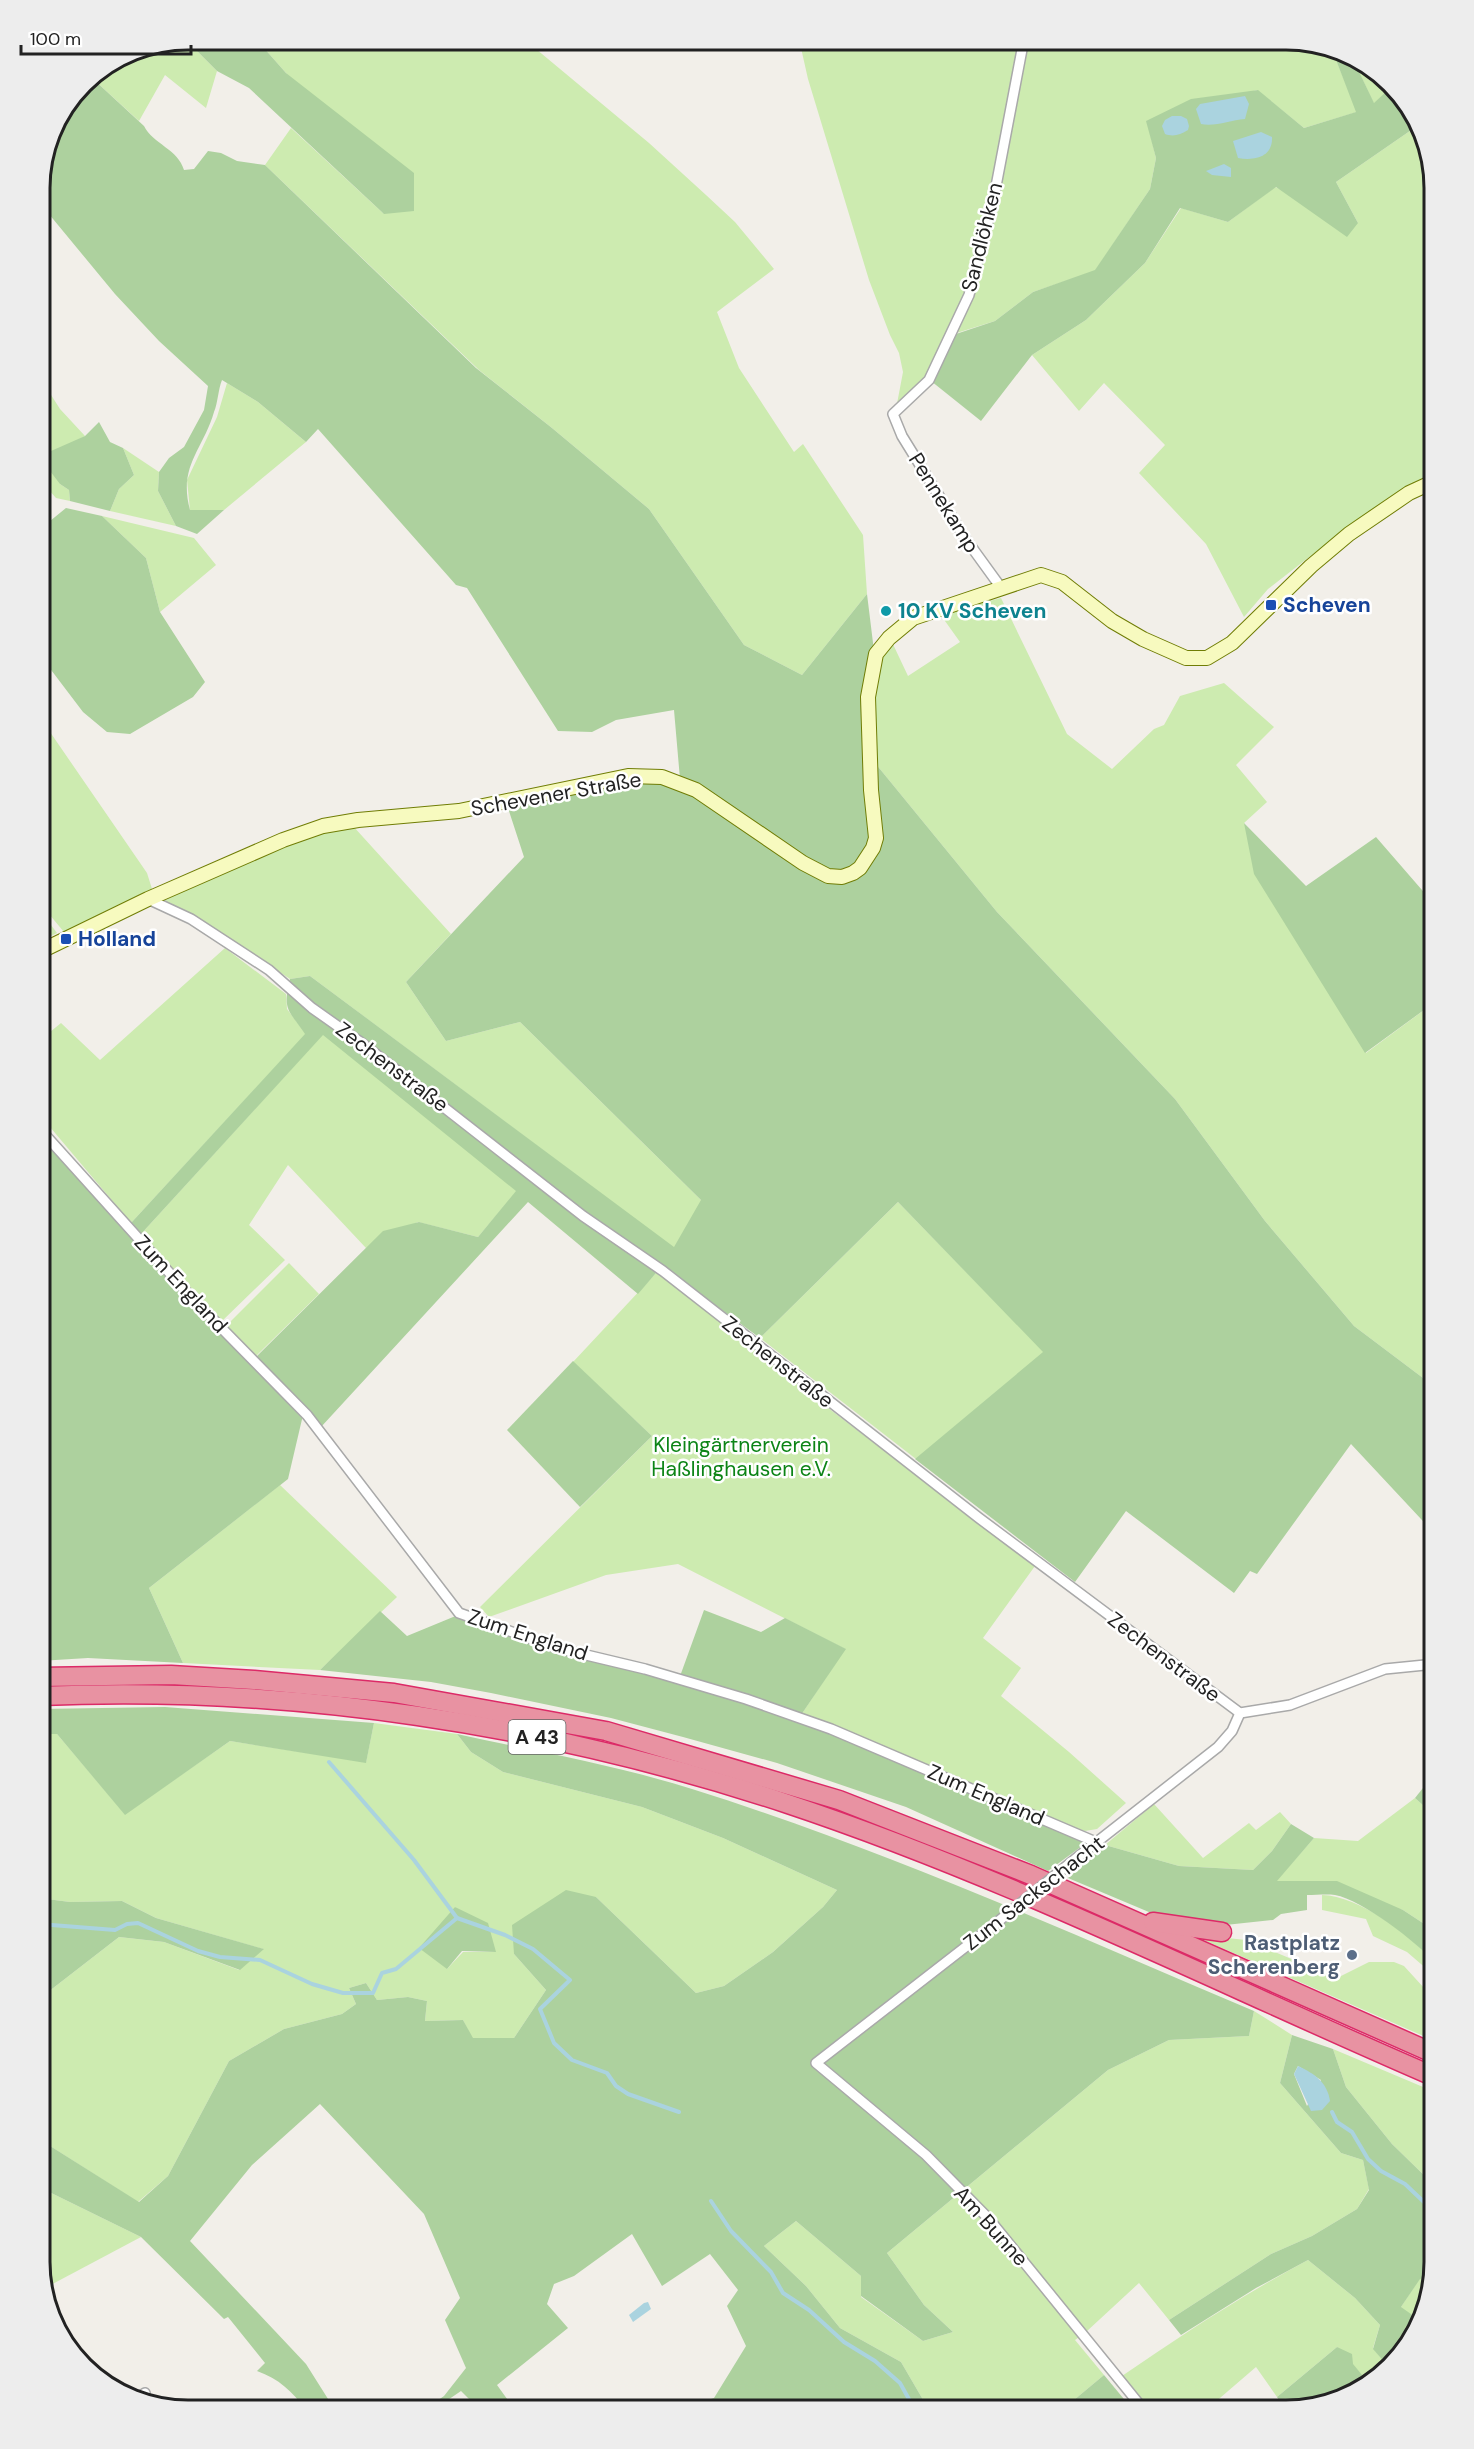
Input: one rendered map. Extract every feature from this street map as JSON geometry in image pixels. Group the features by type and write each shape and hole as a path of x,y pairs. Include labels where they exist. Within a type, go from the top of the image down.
{"highway":[{"name":"A 43","path":"50,1677 171,1675 394,1693 606,1731 838,1800 1031,1875 1424,2049"},
{"name":"A 43","path":"50,1696 120,1693 287,1700 500,1729 624,1756 784,1803 941,1860 1046,1904 1424,2072"},
{"path":"1114,1912 1178,1927 1222,1932"}],"main road":[{"name":"Schevener Straße","path":"50,947 148,899 283,840 324,826 358,820 459,811 628,777 662,777 696,790 803,863 828,876 842,877 860,868 873,848 876,838 871,790 868,697 876,654 889,638 913,618 1041,575 1062,582 1112,621 1160,647 1193,660 1215,655 1232,643 1341,540 1409,493 1424,486"}],"street":[{"name":"Sandlöhken","path":"893,414 928,380 969,295 993,202 1022,50"},
{"name":"Pennekamp","path":"893,414 902,436 965,538 1002,589"},
{"name":"Zechenstraße","path":"148,899 190,919 269,970 312,1008 453,1113 583,1216 663,1271 980,1518 1240,1713 1290,1705 1384,1669 1424,1665"},
{"name":"Zum England","path":"50,1140 193,1299 307,1415 459,1613 557,1647 645,1669 746,1699 831,1729 1098,1843"},
{"name":"Zum Sackschacht","path":"816,2063 1218,1747 1232,1731 1240,1713"},
{"name":"Am Bunne","path":"816,2063 926,2155 989,2220 1136,2400"}],"green space":[{"path":"178,50 196,50 217,71 206,108 165,75 139,121 98,83 134,60 160,52"},
{"path":"196,50 266,50 286,73 414,173 414,211 384,214 249,88 217,71"},
{"path":"266,50 537,50 649,143 735,222 774,269 717,312 739,368 794,452 803,444 863,535 867,594 802,675 744,645 649,509 479,370 265,165 291,128 384,214 286,73"},
{"path":"801,50 1296,50 1314,52 1336,59 1357,112 1304,128 1257,90 1147,121 1156,158 1150,189 1095,271 1033,292 995,321 947,336 927,378 896,409 903,372 899,353 869,280 808,79"},
{"path":"1336,59 1358,70 1374,103 1386,92 1412,130 1336,182 1358,223 1347,237 1276,187 1228,222 1180,208 1145,263 1086,320 1032,355 981,421 931,381 953,335 995,321 1033,292 1095,270 1150,189 1156,158 1146,121 1191,99 1258,90 1304,128 1356,112"},
{"path":"1358,70 1386,92 1374,104"},
{"path":"98,83 144,126 153,138 176,157 184,170 194,169 208,151 221,153 237,161 265,165 476,368 649,509 744,645 802,675 867,594 874,651 873,837 859,865 829,874 680,779 674,710 616,720 592,732 558,731 467,588 456,585 318,429 306,442 258,402 222,380 209,425 189,470 187,495 190,510 224,510 197,534 176,526 158,491 159,472 169,458 184,447 204,410 208,386 159,341 115,294 50,215 51,169 60,134 78,103"},
{"path":"1412,130 1422,160 1424,187 1424,482 1313,554 1268,589 1244,617 1206,544 1139,473 1165,445 1104,383 1079,411 1032,355 1086,320 1145,263 1181,208 1228,222 1275,187 1358,223 1336,182"},
{"path":"227,383 258,402 306,442 224,510 190,510 187,480 217,417"},
{"path":"50,393 60,409 85,436 69,445 60,484 69,490 70,501 56,498 50,491"},
{"path":"99,422 110,442 123,448 134,475 119,489 110,511 70,501 69,490 60,484 50,471 51,451 85,436"},
{"path":"123,448 159,472 158,491 176,526 110,511 119,489 134,475"},
{"path":"66,508 102,516 146,558 160,612 205,682 193,697 130,734 107,732 83,712 50,668 50,521"},
{"path":"102,516 194,538 216,565 160,612 146,558"},
{"path":"1001,598 1067,734 1112,769 1154,729 1164,725 1180,696 1224,683 1274,727 1236,765 1267,802 1244,823 1366,1053 1424,1010 1424,1379 1354,1326 1265,1221 1175,1099 997,912 875,763 871,698 880,656 891,640 908,676 960,642 940,614"},
{"path":"50,732 147,873 153,892 110,909 64,932 50,915"},
{"path":"875,763 997,912 1175,1099 1265,1221 1354,1326 1424,1379 1424,1522 1351,1444 1257,1574 1250,1571 1234,1593 1126,1511 1075,1582 915,1459 1043,1352 898,1202 760,1338 662,1266 638,1294 528,1202 321,1427 255,1358 383,1231 419,1222 478,1237 516,1191 323,1035 141,1234 131,1223 305,1034 288,1010 287,998 290,979 310,976 674,1247 701,1200 520,1022 446,1041 406,982 524,857 508,808 631,780 662,781 695,794 826,879 871,858"},
{"path":"1244,823 1306,886 1376,837 1424,892 1424,1010 1365,1053 1254,874"},
{"path":"353,826 451,934 406,982 446,1041 520,1022 702,1201 674,1248 310,976 290,979 230,939 163,900 279,847 328,831"},
{"path":"50,924 57,933 50,936"},
{"path":"225,948 286,994 287,1009 306,1034 131,1223 50,1127 50,1032 61,1023 100,1060"},
{"path":"323,1034 517,1191 478,1237 418,1222 366,1248 288,1165 249,1225 285,1260 220,1323 141,1234"},
{"path":"50,1145 303,1415 288,1479 149,1588 183,1663 88,1658 50,1660"},
{"path":"898,1202 1044,1352 916,1459 760,1338"},
{"path":"289,1263 319,1294 255,1357 224,1328"},
{"name":"Kleingärtnerverein Haßlinghausen e.V.","path":"658,1271 781,1372 1035,1566 983,1638 1021,1668 1001,1696 1126,1803 1097,1829 1085,1831 1019,1807 801,1715 845,1649 678,1564 606,1575 489,1617 480,1607 652,1436 573,1362"},
{"path":"573,1361 652,1436 580,1507 507,1430"},
{"path":"280,1485 397,1597 320,1670 183,1663 149,1588"},
{"path":"704,1610 761,1632 785,1618 846,1649 801,1715 1086,1843 1048,1871 906,1807 777,1763 683,1737 611,1718 491,1693 431,1682 320,1670 380,1611 407,1636 458,1615 490,1631 514,1638 614,1665 679,1679"},
{"path":"165,1707 374,1723 366,1763 230,1741 125,1815 57,1734 50,1734 50,1709"},
{"path":"374,1723 457,1734 471,1752 503,1772 642,1807 723,1838 837,1890 823,1907 773,1952 724,1986 696,1993 596,1897 514,1954 546,1990 514,2038 472,2038 463,2020 425,2021 427,2001 408,1997 377,2000 366,1983 349,1988 356,2004 342,2014 284,2029 229,2061 168,2176 138,2202 50,2146 50,1990 119,1937 164,1942 239,1970 263,1949 156,1918 122,1901 70,1902 50,1899 50,1734 57,1734 125,1814 230,1741 366,1762","holes":["455,1907 495,1952 463,1952 447,1969"]},
{"path":"457,1734 663,1780 835,1838 975,1893 1254,2011 1249,2036 1169,2040 1108,2070 887,2253 924,2305 953,2332 923,2341 861,2296 861,2276 796,2221 764,2246 806,2286 840,2328 901,2362 923,2400 709,2399 714,2398 746,2346 727,2306 738,2290 710,2254 662,2286 632,2234 574,2276 554,2284 547,2304 568,2328 497,2385 507,2399 469,2399 461,2391 449,2399 439,2399 466,2368 445,2320 460,2298 424,2214 320,2104 252,2165 190,2241 306,2364 328,2399 298,2399 284,2386 257,2371 265,2363 228,2317 224,2319 141,2237 50,2192 50,2146 139,2202 168,2176 229,2061 284,2029 342,2014 356,2004 349,1988 366,1983 377,2000 408,1997 427,2001 425,2021 463,2020 473,2038 514,2038 546,1990 514,1954 512,1925 566,1890 596,1897 696,1993 724,1986 773,1952 823,1907 837,1890 723,1838 642,1807 503,1772 471,1752"},
{"path":"1424,1787 1424,1806 1415,1798"},
{"path":"1415,1798 1424,1806 1424,1924 1403,1910 1276,1881 1314,1838 1358,1841"},
{"path":"1154,1804 1203,1858 1249,1823 1256,1830 1280,1812 1291,1824 1272,1851 1253,1870 1179,1866 1105,1845"},
{"path":"1291,1824 1314,1838 1277,1881 1337,1881 1403,1910 1424,1924 1424,1951 1374,1913 1346,1898 1335,1895 1307,1895 1307,1910 1281,1914 1273,1920 1216,1926 1156,1915 1068,1878 1105,1845 1179,1866 1253,1870 1272,1851"},
{"path":"1322,1895 1352,1902 1368,1910 1398,1929 1424,1951 1424,1967 1407,1952 1373,1936 1366,1919 1322,1910"},
{"path":"50,1899 70,1902 122,1901 156,1918 264,1949 240,1970 164,1942 119,1937 50,1990"},
{"path":"455,1907 488,1923 496,1952 462,1951 447,1969 419,1948"},
{"path":"1190,1934 1246,1940 1337,1978 1369,1962 1394,1962 1404,1966 1424,1988 1424,2036"},
{"path":"1254,2011 1292,2035 1280,2083 1341,2153 1363,2160 1369,2189 1357,2209 1312,2236 1271,2254 1169,2320 1139,2283 1075,2340 1104,2375 1074,2400 923,2400 901,2362 840,2328 806,2286 764,2246 796,2221 861,2276 861,2297 923,2341 953,2332 924,2305 887,2253 1108,2070 1169,2040 1249,2036"},
{"path":"1292,2035 1333,2049 1346,2087 1392,2144 1424,2175 1423,2278 1401,2307 1413,2316 1390,2353 1383,2360 1373,2349 1380,2325 1355,2298 1308,2260 1256,2288 1181,2335 1169,2320 1271,2254 1312,2236 1357,2209 1369,2190 1363,2160 1341,2153 1280,2083","holes":["1298,2066 1321,2080 1307,2106 1294,2074"]},
{"path":"1333,2049 1424,2087 1424,2175 1392,2144 1346,2087"},
{"path":"50,2192 141,2237 52,2285"},
{"path":"1308,2260 1355,2298 1380,2325 1373,2348 1383,2360 1363,2376 1337,2347 1277,2397 1256,2367 1218,2400 1143,2400 1122,2376 1214,2315"},
{"path":"1423,2277 1422,2289 1405,2332 1401,2307 1420,2278"},
{"path":"1337,2347 1352,2354 1353,2364 1363,2376 1348,2385 1314,2397 1287,2400 1279,2400 1277,2397"},
{"path":"1104,2375 1125,2400 1074,2400"}],"water":[{"path":"1245,96 1249,104 1245,119 1212,125 1201,124 1196,109 1200,104"},
{"path":"1172,116 1187,119 1188,130 1176,135 1165,134 1162,126 1165,120"},
{"path":"1261,132 1272,137 1270,149 1256,158 1238,158 1233,141"},
{"path":"1224,164 1231,168 1231,177 1212,175 1206,171"},
{"path":"1298,2066 1315,2076 1326,2089 1330,2101 1322,2110 1311,2111 1294,2074"},
{"path":"648,2302 651,2309 633,2322 629,2315"}],"waterway":[{"path":"329,1762 414,1860 457,1918"},
{"path":"50,1925 115,1930 127,1924 138,1923 198,1951 220,1957 260,1960 312,1984 343,1993 373,1993 382,1973 396,1969 457,1918 505,1935 533,1949 570,1980 540,2009 554,2043 572,2060 607,2073 616,2086 628,2094 679,2112"},
{"path":"1332,2112 1337,2122 1352,2132 1368,2159 1381,2171 1405,2184 1424,2202"},
{"path":"711,2201 731,2231 771,2272 783,2293 809,2310 844,2342 875,2361 900,2383 909,2400"}],"place":[{"name":"Scheven","path":"1271,605"},
{"name":"10 KV Scheven","path":"886,611"},
{"name":"Holland","path":"66,939"},
{"name":"Rastplatz Scherenberg","path":"1352,1955"}]}
